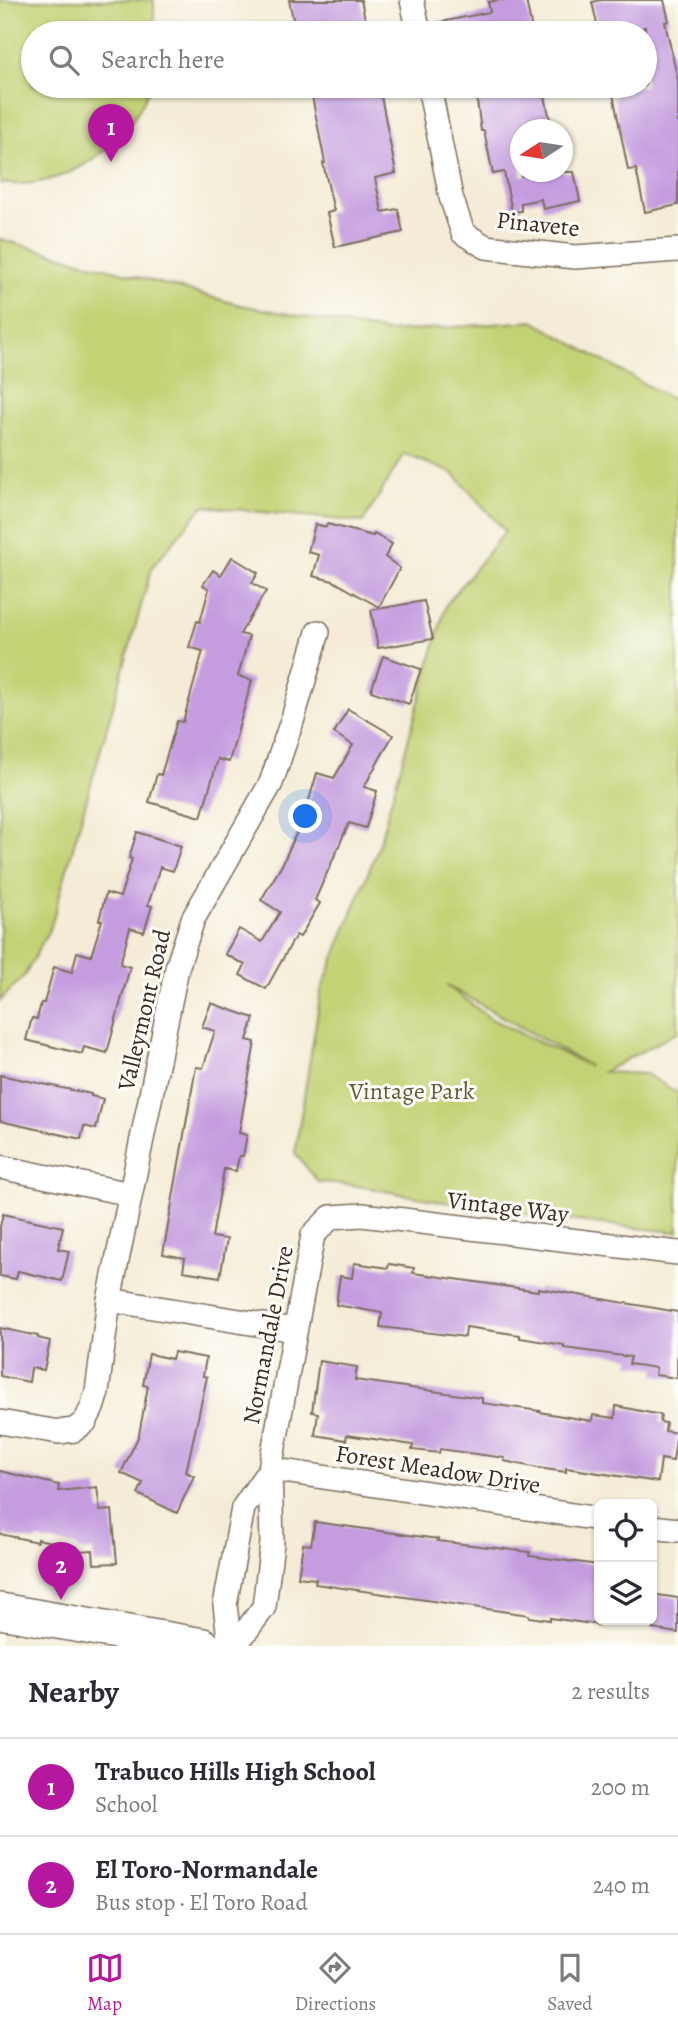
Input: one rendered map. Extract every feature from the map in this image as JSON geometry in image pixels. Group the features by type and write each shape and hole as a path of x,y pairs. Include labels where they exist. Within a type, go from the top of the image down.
{"main road":[{"path":"0,1611 203,1646"}],"street":[{"path":"412,0 416,21"},
{"name":"Pinavete","path":"431,98 451,197 463,233 486,247 575,257 678,250"},
{"name":"Valleymont Road","path":"0,1422 59,1433 74,1430 85,1422 97,1392 109,1300 177,968 192,919 271,783 318,632"},
{"path":"0,1167 130,1194"},
{"name":"Vintage Way","path":"331,1217 362,1215 678,1253"},
{"name":"Normandale Drive","path":"232,1646 264,1607 272,1543 270,1469 313,1235 331,1217"},
{"path":"109,1300 295,1330"},
{"name":"Normandale Drive","path":"232,1646 225,1605 243,1508 270,1469"},
{"name":"Forest Meadow Drive","path":"270,1469 594,1518"},
{"path":"657,1528 678,1530"}],"green space":[{"path":"0,0 154,0 154,21 21,21 21,98 145,98 127,128 91,160 70,172 47,180 24,184 0,183"},
{"name":"Vintage Park","path":"0,239 240,305 387,332 533,321 678,403 678,1032 603,1072 646,1074 678,1093 678,1232 556,1218 318,1182 295,1153 321,991 378,848 446,605 505,531 453,473 404,454 363,522 203,506 152,567 51,926 25,975 0,1001","holes":["446,985 589,1066 491,1019"]}],"building":[{"path":"289,0 361,0 365,21 293,21"},
{"path":"526,0 530,21 446,21 490,12 488,2"},
{"path":"664,0 669,21 665,22 678,81 678,205 645,212 636,169 628,170 614,98 657,98 657,21 596,21 592,2"},
{"path":"312,98 381,98 396,173 375,178 382,212 398,209 403,232 335,247 327,213 334,211"},
{"path":"477,98 545,98 550,119 510,119 510,182 573,182 574,172 580,201 543,209 541,199 521,203 521,211 512,212 504,172 493,174 484,131 481,131"},
{"path":"315,524 326,527 327,524 373,536 374,534 392,544 385,557 400,568 379,607 333,581 313,576 319,555 308,552"},
{"path":"232,557 258,573 252,583 266,591 240,634 249,636 238,676 252,680 229,762 218,759 201,817 149,802 157,774 161,775 177,721 183,722 203,651 189,647 197,621 200,622 209,589 203,585 213,570 221,575"},
{"path":"424,601 433,639 378,648 371,610"},
{"path":"383,656 421,669 409,704 371,691"},
{"path":"348,709 393,735 364,787 377,791 366,828 349,823 315,900 320,903 300,937 296,935 266,989 240,975 245,965 225,954 239,929 262,942 280,912 261,900 282,865 305,814 317,773 334,778 353,745 334,733"},
{"path":"137,832 181,846 173,871 160,867 148,905 152,906 144,932 130,928 120,964 130,967 107,1053 84,1047 82,1054 26,1040 32,1018 37,1019 41,1003 44,1003 54,967 72,972 77,952 91,956 102,920 99,920 106,893 120,897"},
{"path":"211,1003 254,1018 247,1040 255,1042 239,1133 247,1135 243,1156 239,1156 236,1171 224,1169 212,1237 227,1239 220,1277 183,1271 185,1258 163,1254 196,1067 203,1068 215,1031 202,1027"},
{"path":"0,1075 91,1094 103,1099 96,1129 84,1126 81,1139 0,1121"},
{"path":"3,1214 63,1227 58,1249 69,1251 62,1281 18,1271 16,1279 0,1276 0,1226"},
{"path":"354,1263 388,1268 389,1264 414,1268 413,1273 538,1291 538,1288 678,1312 677,1378 655,1375 656,1368 629,1364 631,1357 564,1348 564,1345 520,1338 520,1335 466,1327 465,1337 380,1327 382,1313 336,1305 340,1276 352,1278"},
{"path":"0,1328 50,1341 44,1370 31,1368 29,1382 0,1376"},
{"path":"174,1352 206,1358 203,1376 207,1377 186,1472 194,1476 177,1513 138,1494 143,1483 121,1473 139,1435 148,1386 143,1385 149,1354 172,1359"},
{"path":"319,1361 357,1367 355,1380 482,1398 482,1403 592,1421 593,1415 615,1418 616,1406 661,1415 660,1422 666,1423 665,1431 677,1433 673,1461 661,1459 658,1482 566,1468 566,1472 538,1468 504,1461 505,1458 440,1449 439,1453 412,1450 413,1445 347,1435 346,1440 315,1435 318,1413 312,1412"},
{"path":"0,1471 59,1485 58,1491 97,1487 100,1511 112,1510 117,1563 94,1564 93,1550 78,1551 77,1547 0,1534"},
{"path":"315,1522 530,1552 529,1556 594,1564 594,1624 315,1584 316,1579 298,1577 303,1544 311,1545"},
{"path":"657,1595 678,1598 678,1633 652,1629 652,1625 657,1625"}],"place":[{"name":"Trabuco Hills High School","path":"111,162"},
{"name":"El Toro-Normandale","path":"61,1600"}]}
